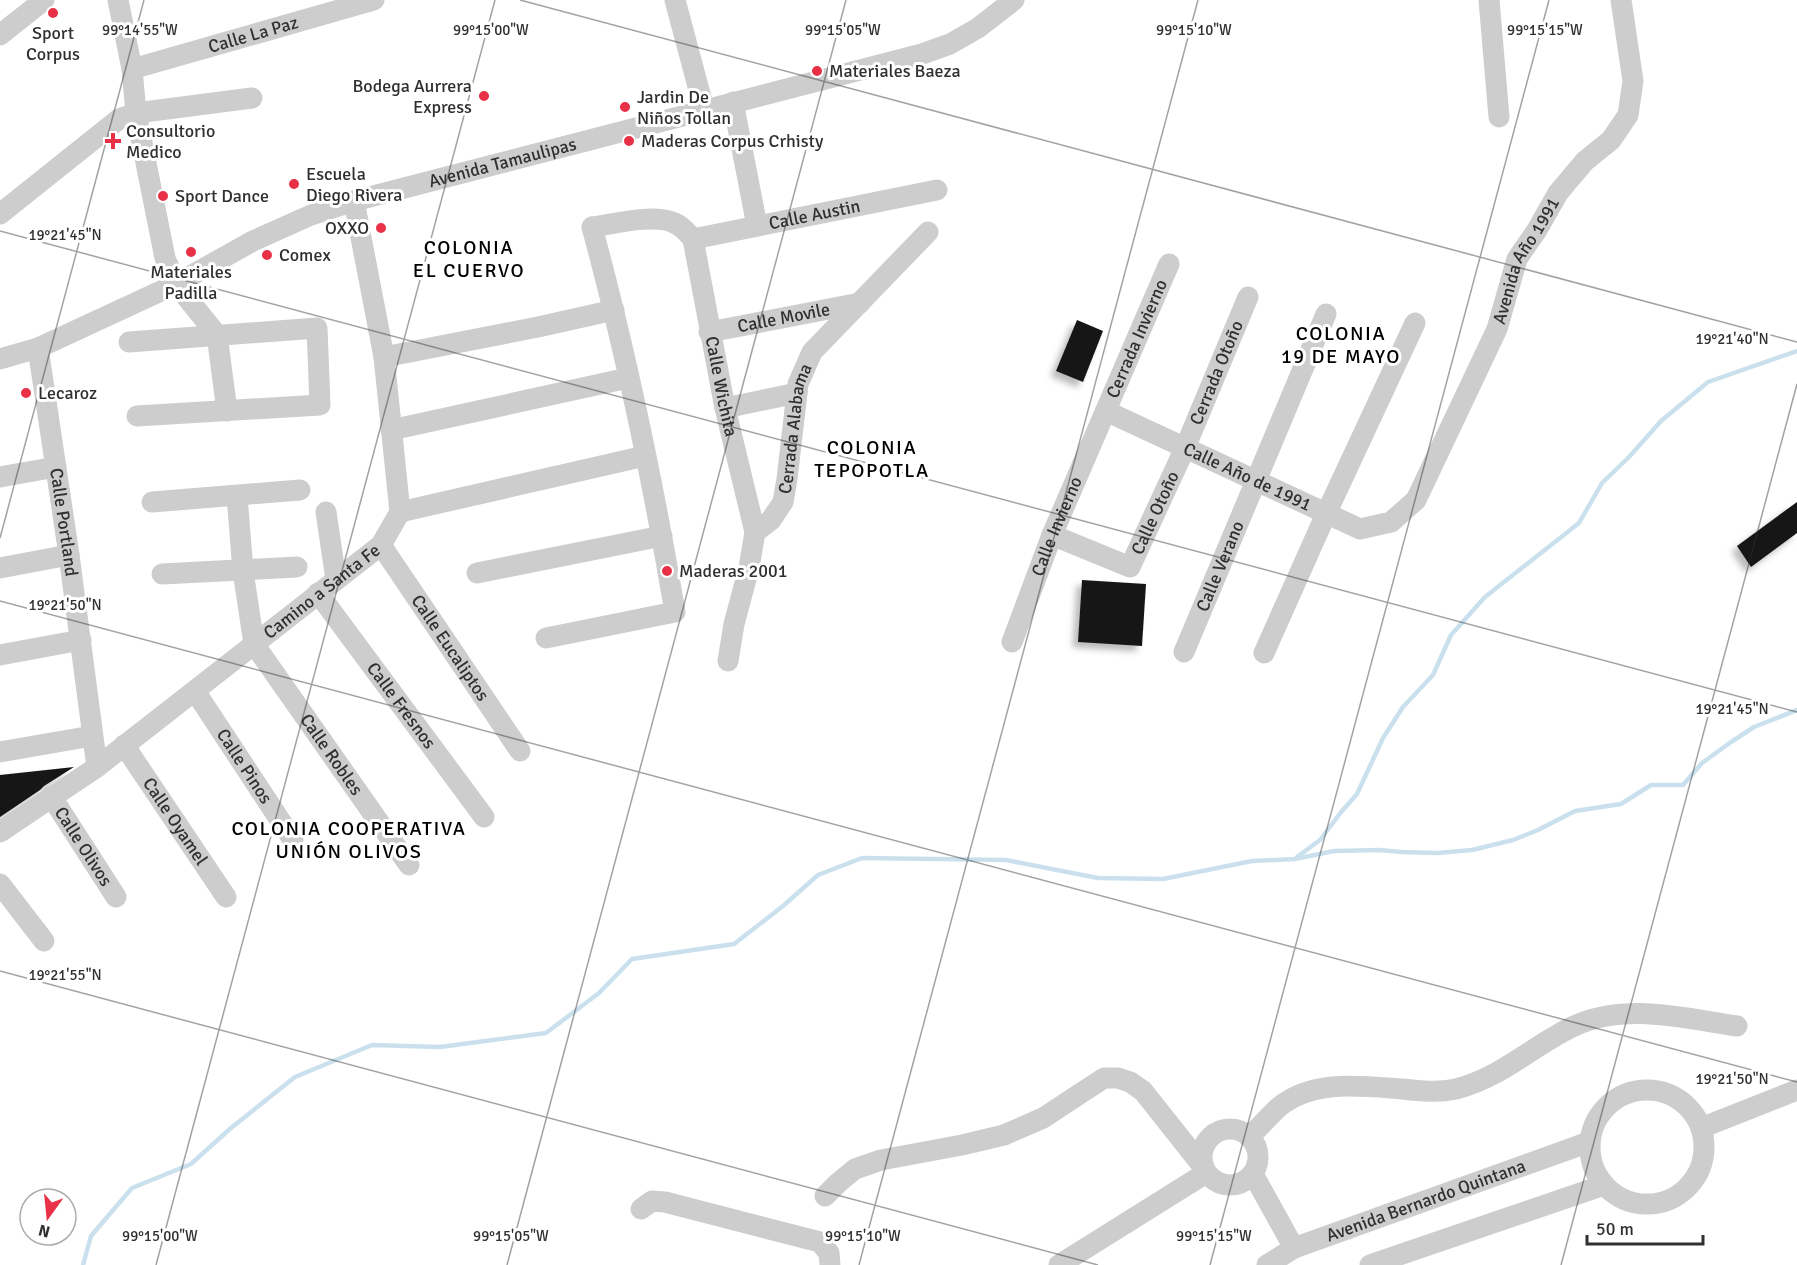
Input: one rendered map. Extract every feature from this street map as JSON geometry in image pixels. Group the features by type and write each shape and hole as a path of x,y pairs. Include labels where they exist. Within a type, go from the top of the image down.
{"street":[{"path":"0,35 44,0"},
{"path":"118,0 132,69 136,113 165,258 176,284 217,335 227,411"},
{"path":"675,0 704,109"},
{"name":"Avenida Tamaulipas","path":"0,359 38,348 176,284 254,241 311,215 354,201 922,54 950,44 978,28 1014,0"},
{"path":"1490,0 1499,117"},
{"name":"Avenida Año 1991","path":"1391,522 1416,500 1497,329 1517,259 1558,193 1585,162 1611,140 1628,115 1634,81 1622,0"},
{"name":"Calle La Paz","path":"132,69 370,1"},
{"path":"0,214 120,119 136,113 252,98"},
{"path":"733,102 757,226"},
{"name":"Calle Austin","path":"693,239 937,190"},
{"path":"354,201 384,357 400,512 645,456"},
{"path":"546,638 675,612 662,536 614,310 592,227 653,219 671,221 684,229 693,239"},
{"name":"Cerrada Alabama","path":"755,532 771,520 783,502 798,384 812,352 928,232"},
{"name":"Calle Wichita","path":"693,239 725,408 755,532"},
{"name":"Cerrada Invierno","path":"1106,411 1169,264"},
{"name":"Cerrada Otoño","path":"1185,448 1248,297"},
{"name":"Calle Movile","path":"709,332 860,303"},
{"path":"384,357 614,310"},
{"name":"Calle Verano","path":"1184,652 1326,314"},
{"path":"1264,653 1415,323"},
{"path":"129,342 317,328 320,405 138,416"},
{"name":"Calle Portland","path":"38,348 81,640 97,767"},
{"path":"391,430 628,378"},
{"path":"725,408 797,393"},
{"name":"Calle Año de 1991","path":"1106,411 1360,530 1391,522"},
{"name":"Calle Invierno","path":"1012,642 1052,536 1106,411"},
{"name":"Calle Otoño","path":"1052,536 1130,567 1185,448"},
{"path":"0,477 56,467"},
{"path":"152,502 300,490"},
{"path":"237,496 243,571 254,644"},
{"path":"326,512 336,580"},
{"name":"Camino a Santa Fe","path":"0,832 97,767 381,545 400,512"},
{"path":"729,661 734,624 749,568 755,532"},
{"path":"477,573 662,536"},
{"name":"Calle Eucaliptos","path":"381,545 520,751"},
{"path":"0,568 69,555"},
{"path":"162,574 297,567"},
{"name":"Calle Fresnos","path":"318,593 483,818"},
{"path":"0,655 81,640"},
{"name":"Calle Robles","path":"254,644 409,865"},
{"name":"Calle Pinos","path":"195,691 293,840"},
{"path":"0,752 92,736"},
{"name":"Calle Oyamel","path":"124,745 226,897"},
{"name":"Calle Olivos","path":"51,796 116,897"},
{"path":"0,884 44,941"},
{"path":"1250,1136 1280,1106 1300,1095 1323,1088 1348,1086 1432,1092 1452,1090 1492,1076 1570,1028 1612,1014 1642,1013 1737,1026"},
{"path":"825,1196 855,1169 881,1160 1004,1135 1043,1118 1104,1078 1118,1078 1130,1082 1143,1091 1205,1171 1221,1184 1229,1185 1246,1181 1253,1174 1258,1165 1259,1155 1256,1145 1250,1136 1241,1130 1230,1128 1219,1130 1203,1146 1201,1157 1205,1171"},
{"path":"1652,1089 1670,1094 1685,1104 1697,1118 1701,1128 1704,1155 1698,1174 1686,1189 1669,1200 1650,1204 1631,1202 1613,1194 1600,1180 1591,1163 1589,1142 1592,1127 1602,1110 1616,1098 1633,1091 1652,1089"},
{"path":"1701,1128 1797,1090"},
{"name":"Avenida Bernardo Quintana","path":"1267,1265 1294,1248 1589,1142"},
{"path":"1059,1265 1205,1171"},
{"path":"1253,1174 1294,1248"},
{"path":"1370,1265 1604,1185"},
{"path":"641,1209 652,1201 665,1202 820,1242 829,1253 830,1265"}],"building":[{"path":"1077,320 1103,331 1083,382 1056,371"},
{"path":"1797,502 1797,533 1751,567 1737,546"},
{"path":"1082,580 1146,584 1142,646 1078,642"},
{"path":"74,767 44,786 0,817 0,775"}],"waterway":[{"path":"1297,857 1320,840 1357,794 1383,738 1403,707 1433,675 1451,635 1485,597 1579,523 1602,483 1661,421 1708,382 1797,351"},
{"path":"83,1265 91,1236 132,1188 191,1164 231,1128 295,1077 372,1045 440,1047 546,1033 599,993 632,959 734,944 818,875 862,858 1006,860 1098,878 1163,879 1252,861 1295,859 1334,851 1379,850 1437,853 1472,850 1513,840 1575,811 1621,804 1651,785 1683,785 1702,763 1731,742 1754,727 1797,710"}],"place":[{"name":"Sport Corpus","path":"53,13"},
{"name":"Materiales Baeza","path":"817,71"},
{"name":"Bodega Aurrera Express","path":"484,96"},
{"name":"Jardin De Niños Tollan","path":"625,107"},
{"name":"Consultorio Medico","path":"113,141"},
{"name":"Maderas Corpus Crhisty","path":"629,141"},
{"name":"Escuela Diego Rivera","path":"294,184"},
{"name":"Sport Dance","path":"163,196"},
{"name":"OXXO","path":"381,228"},
{"name":"Materiales Padilla","path":"191,252"},
{"name":"Comex","path":"267,255"},
{"name":"Lecaroz","path":"26,393"},
{"name":"Maderas 2001","path":"667,571"}],"district":[{"name":"COLONIA EL CUERVO","path":"469,258"},
{"name":"COLONIA 19 DE MAYO","path":"1341,344"},
{"name":"COLONIA TEPOPOTLA","path":"872,458"},
{"name":"COLONIA COOPERATIVA UNIÓN OLIVOS","path":"349,840"}]}
